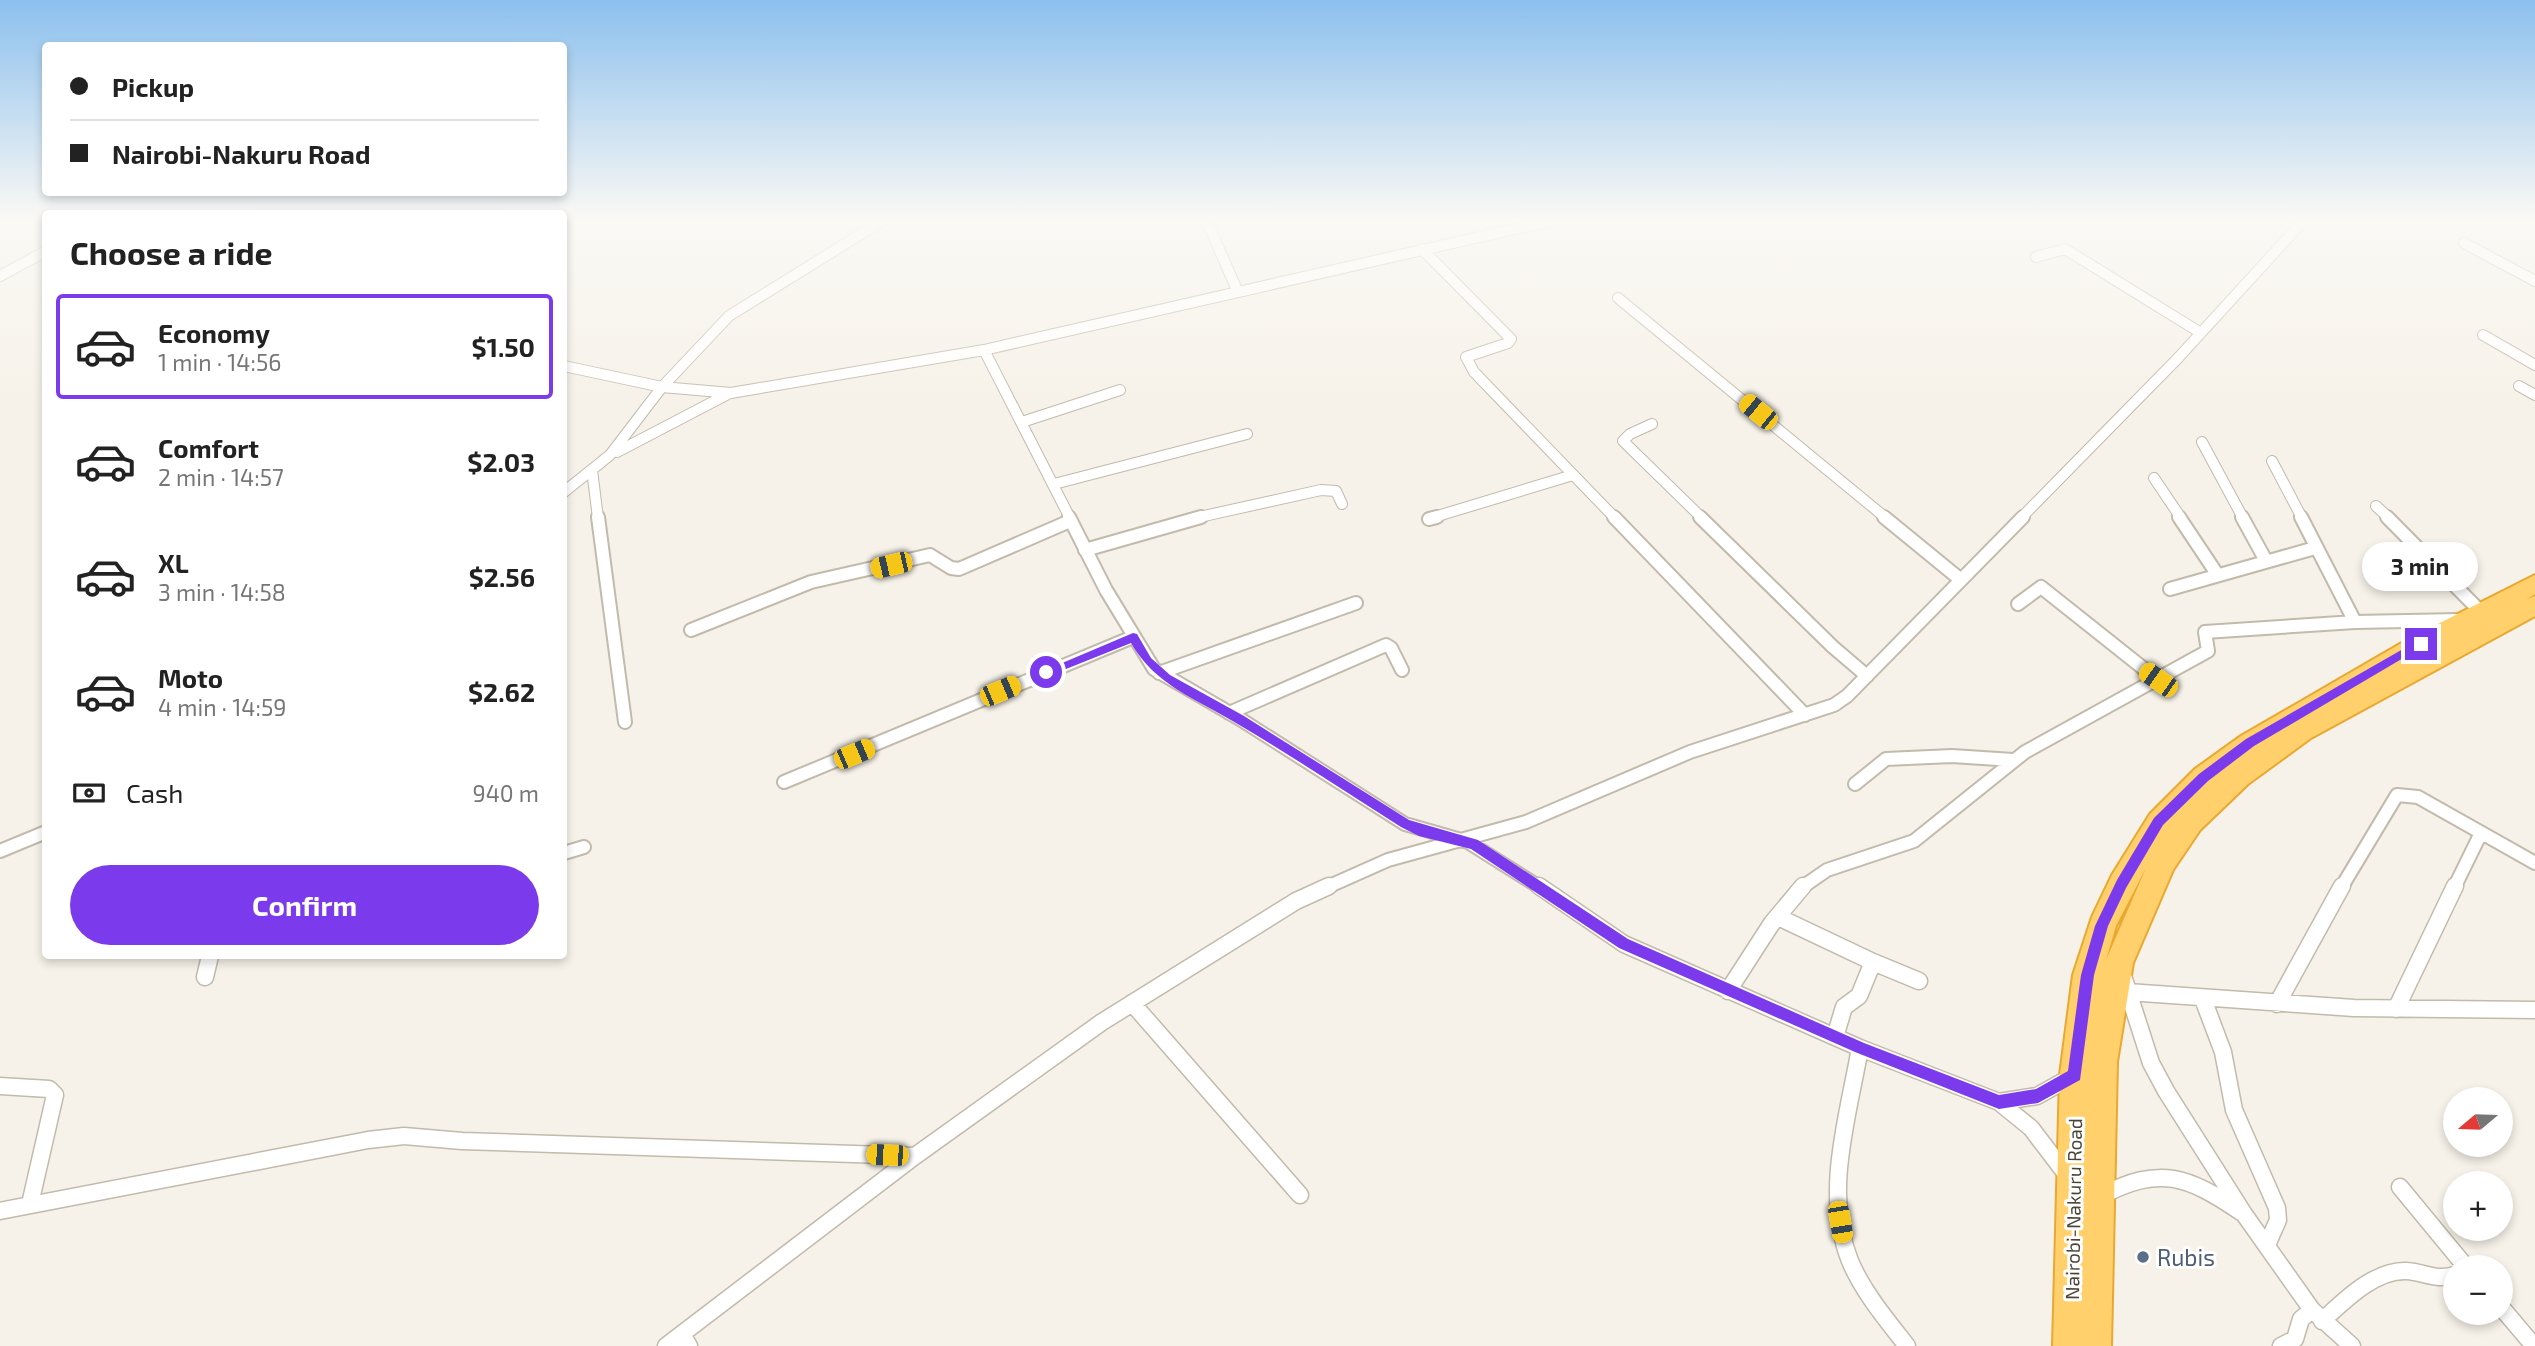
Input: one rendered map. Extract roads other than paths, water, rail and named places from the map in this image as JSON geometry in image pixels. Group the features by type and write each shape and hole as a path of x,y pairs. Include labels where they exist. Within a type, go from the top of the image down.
{"highway":[{"name":"Nairobi-Nakuru Road","path":"2070,1346 2075,1075 2087,975 2102,926 2122,884 2159,822 2204,777 2250,743 2535,584"},
{"path":"2094,1346 2102,1062 2119,962 2162,863 2191,822 2239,776 2302,731 2535,605"}],"street":[{"path":"610,455 662,387 715,328 738,309 782,282"},
{"path":"1233,282 1237,290"},
{"path":"567,367 662,387 731,393 984,350 1274,282"},
{"path":"1454,282 1511,339 1508,343 1469,354 1466,360 1805,715"},
{"path":"2118,282 2201,333"},
{"path":"666,1346 685,1340 915,1156 1132,1003 1247,930 1318,890 1405,853 1526,822 1690,752 1772,723 1834,705 1867,677 2248,282"},
{"path":"1618,299 1961,580"},
{"path":"2483,335 2535,365"},
{"path":"984,350 1085,550 1147,662 1159,673 1405,824 1419,831 1474,844 1623,944 1860,1048 1999,1102 2031,1128 2074,1186"},
{"path":"2519,386 2535,395"},
{"path":"1022,422 1120,390"},
{"path":"567,490 610,455 731,393"},
{"path":"1652,424 1630,434 1623,441 1832,647 1867,677"},
{"path":"1054,484 1247,434"},
{"path":"2202,442 2265,559"},
{"path":"2272,461 2354,622"},
{"path":"592,470 625,722"},
{"path":"1429,519 1573,475"},
{"path":"2154,478 2217,573"},
{"path":"1085,550 1264,501 1325,488 1336,491 1342,504"},
{"path":"2376,506 2431,558 2474,617"},
{"path":"691,630 801,586 836,576 930,555 951,568 959,569 1070,521"},
{"path":"2170,589 2265,559 2315,548"},
{"path":"2018,604 2041,587 2158,680"},
{"path":"1159,673 1356,603"},
{"path":"1728,990 1778,917 1813,877 1828,869 1898,850 1914,841 2014,760 2042,741 2208,651 2203,634 2210,630 2474,617"},
{"path":"784,782 1133,637"},
{"path":"1228,713 1386,645 1391,648 1402,670"},
{"path":"1855,784 1868,778 1877,764 1886,758 1952,756 2014,760"},
{"path":"2277,1004 2322,920 2397,795 2418,797 2535,863"},
{"path":"2396,1009 2481,833"},
{"path":"0,851 42,834"},
{"path":"567,852 584,847"},
{"path":"1778,917 1919,981"},
{"path":"205,978 209,959"},
{"path":"1835,1037 1844,1007 1859,996 1873,962"},
{"path":"2119,962 2151,1063 2166,1091 2244,1214 2317,1315 2352,1346"},
{"path":"2128,992 2277,1004 2396,1009 2535,1010"},
{"path":"2203,999 2223,1052 2234,1110 2277,1208 2278,1220 2267,1245"},
{"path":"1132,1003 1300,1195"},
{"path":"1860,1048 1837,1183 1837,1207 1850,1261 1871,1299 1907,1346"},
{"path":"1999,1102 2038,1096 2075,1075"},
{"path":"0,1086 49,1089 55,1095 30,1204"},
{"path":"0,1211 311,1149 404,1136 462,1142 915,1156"},
{"path":"2100,1197 2139,1177 2155,1175 2195,1184 2244,1214"},
{"path":"2400,1186 2456,1255"},
{"path":"2281,1346 2295,1339 2301,1319 2317,1315 2355,1291 2397,1272 2409,1272 2431,1280 2443,1278"},
{"path":"2513,1322 2533,1346"}],"place":[{"name":"Rubis","path":"2143,1257"}]}
